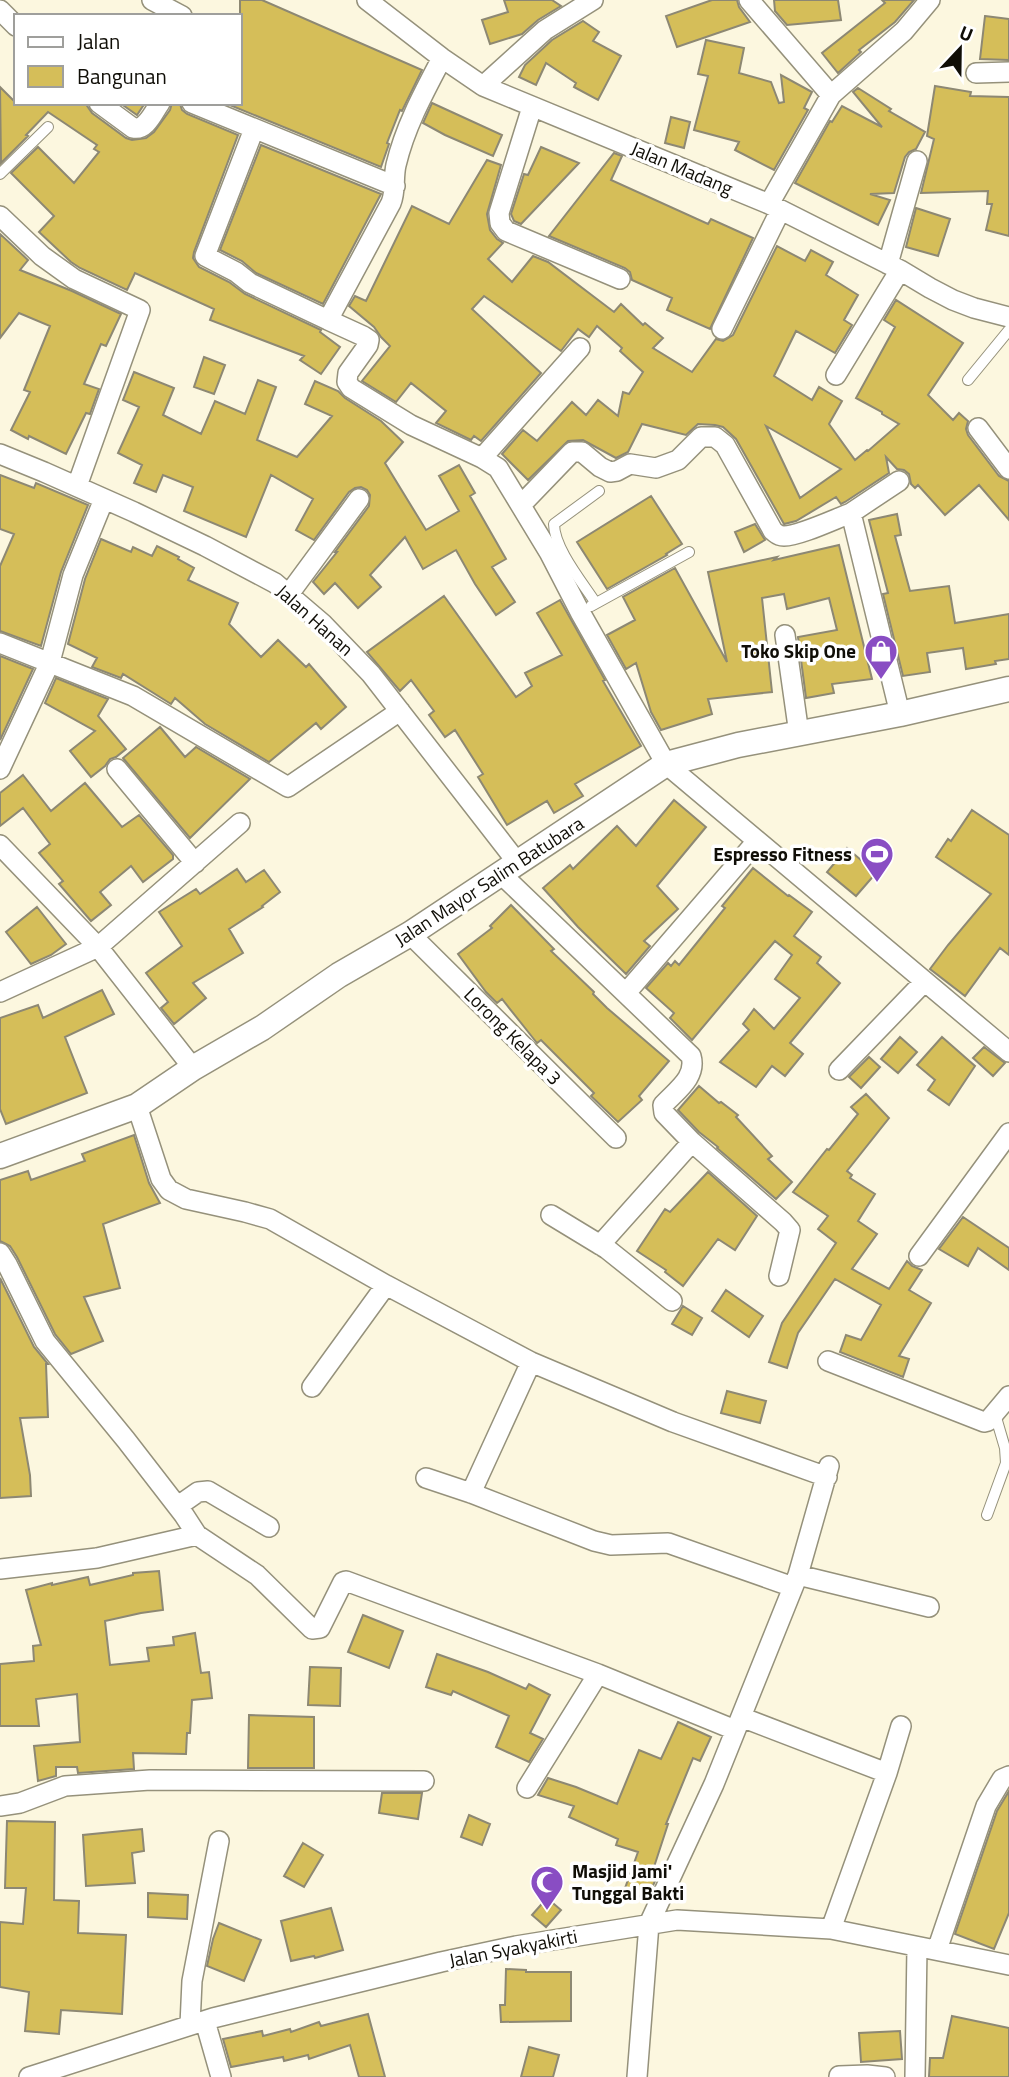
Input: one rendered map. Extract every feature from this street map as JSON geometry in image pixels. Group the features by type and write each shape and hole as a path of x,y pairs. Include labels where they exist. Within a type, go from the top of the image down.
{"street":[{"path":"152,0 177,14"},
{"name":"Jalan Madang","path":"368,0 442,58 483,86 774,208 894,267 953,300 1009,317"},
{"path":"483,86 545,30 593,0"},
{"path":"749,0 831,95"},
{"path":"722,329 774,208 831,95 904,31 930,0"},
{"path":"0,10 14,24"},
{"path":"328,320 395,195 396,167 416,108 442,58"},
{"path":"976,73 1009,72"},
{"path":"102,105 138,130 143,128 159,105"},
{"path":"196,105 395,186"},
{"path":"532,107 499,214 500,223 506,231 620,279"},
{"path":"254,129 205,256 236,272 250,283 369,340 348,373 346,382 351,388 411,425 498,468 521,505 555,550 587,607 666,764 1009,1052"},
{"path":"836,375 894,267 917,161"},
{"path":"0,216 42,256 74,279 140,310 77,486"},
{"path":"482,458 580,348"},
{"path":"978,428 1009,469"},
{"path":"521,505 572,452 585,454 610,472 630,464 656,468 678,460 705,436 715,437 729,450 774,531 783,536 851,513 899,481"},
{"name":"Jalan Hanan","path":"0,454 77,486 238,562 275,583 323,624 362,664 400,711 509,868 626,993 691,1056 691,1075 663,1105 663,1109 692,1142"},
{"path":"0,769 50,662 73,575 104,499"},
{"path":"289,594 359,499"},
{"path":"851,513 900,714"},
{"path":"785,635 799,734"},
{"path":"0,643 133,696 288,787 400,711"},
{"name":"Jalan Mayor Salim Batubara","path":"0,1156 137,1107 192,1068 262,1028 339,975 410,934 666,764 737,745 900,714 1009,689"},
{"path":"117,769 195,863"},
{"path":"0,992 99,947 240,824"},
{"path":"626,993 757,841"},
{"path":"0,845 99,947 192,1068"},
{"name":"Lorong Kelapa 3","path":"410,934 616,1138"},
{"path":"839,1070 924,982"},
{"path":"137,1107 161,1180 169,1190 186,1199 270,1219 386,1285 531,1362 673,1422 828,1471 796,1581 714,1784 649,1924 637,2077"},
{"path":"919,1256 1009,1133"},
{"path":"600,1245 692,1142 790,1230 779,1276"},
{"path":"551,1215 600,1245 672,1301"},
{"path":"0,1253 45,1340 127,1440 197,1535 257,1575 312,1629 320,1628 343,1581 346,1581 598,1674 887,1773"},
{"path":"312,1387 386,1285"},
{"path":"828,1361 984,1422 1009,1396"},
{"path":"471,1493 531,1362"},
{"path":"426,1478 594,1541 611,1545 668,1544 796,1581 929,1607"},
{"path":"178,1506 198,1492 208,1491 269,1527"},
{"path":"0,1570 97,1558 197,1535"},
{"path":"527,1788 598,1674"},
{"path":"831,1929 901,1726"},
{"path":"915,2077 927,1948 986,1806 1002,1779 1009,1776"},
{"path":"0,1806 20,1804 65,1786 150,1780 424,1782"},
{"path":"219,1841 192,1981 198,2023 221,2077"},
{"name":"Jalan Syakyakirti","path":"29,2077 198,2023 441,1962 516,1946 677,1920 831,1929 1009,1965"},
{"path":"839,2076 885,2077"}],"lane":[{"path":"0,174 48,127"},
{"path":"968,380 1009,330"},
{"path":"555,550 554,524 599,491"},
{"path":"587,607 689,552"},
{"path":"987,1515 1006,1463 1005,1447 991,1417"}],"building":[{"path":"240,0 262,0 422,70 402,111 400,110 381,167 230,105 242,105"},
{"path":"504,0 552,0 561,6 522,34 490,44 482,20 508,12"},
{"path":"712,0 737,0 750,22 677,47 666,16"},
{"path":"774,0 838,0 841,20 787,25 775,11"},
{"path":"882,0 914,0 895,22 859,50 861,52 838,73 822,53 885,3"},
{"path":"985,16 1009,19 1009,60 980,59"},
{"path":"583,21 599,32 593,41 621,56 598,100 574,87 576,83 546,63 536,85 519,77 525,65 552,40"},
{"path":"706,40 744,48 739,73 771,82 779,103 784,102 781,75 812,92 804,108 808,110 774,170 735,150 739,142 694,130 708,76 698,74"},
{"path":"935,86 971,92 970,96 1009,97 1009,236 986,230 992,204 987,204 988,191 921,193 934,139 927,136"},
{"path":"0,87 14,101 14,105 86,105 92,113 132,140 146,138 154,132 171,105 180,105 187,114 238,135 193,258 199,267 229,282 245,294 321,330 320,332 340,347 321,374 300,360 304,356 210,320 214,309 135,273 127,290 71,262 39,232 54,216 11,173 38,147 74,183 99,152 94,149 97,145 48,112 1,163"},
{"path":"858,88 891,109 889,111 925,132 916,149 905,157 894,193 870,194 890,200 878,225 795,183 830,121 832,122 842,106 882,127 853,92"},
{"path":"432,103 502,135 493,156 423,123"},
{"path":"123,105 144,105 137,115"},
{"path":"671,117 690,122 684,148 665,143"},
{"path":"261,145 381,194 323,304 256,273 242,261 220,250"},
{"path":"541,147 579,163 521,224 514,221 511,214 524,174 528,175"},
{"path":"614,153 622,156 611,180 708,224 711,219 753,238 710,329 667,310 672,298 632,280 630,272 625,268 549,236"},
{"path":"487,160 501,165 487,214 490,230 503,243 488,259 512,282 533,256 548,262 614,312 621,304 643,325 645,323 663,338 653,348 692,372 716,339 723,341 733,335 777,246 805,261 811,250 833,262 826,275 858,295 844,320 852,325 835,353 796,331 774,376 812,400 819,387 842,401 829,424 855,460 899,424 856,398 895,327 884,320 896,300 963,343 928,395 953,420 959,413 968,421 968,435 999,476 1009,481 1009,520 979,485 945,515 918,485 915,488 911,484 909,474 897,469 886,457 889,473 845,502 841,504 836,497 796,521 784,524 736,439 723,427 715,425 698,424 686,435 642,424 628,452 616,458 583,440 568,441 528,480 502,454 523,430 537,441 572,402 586,415 598,400 618,416 623,392 629,394 643,372 620,351 622,348 597,326 589,337 578,329 561,351 484,296 472,309 541,373 481,441 474,436 471,440 436,423 446,411 411,383 396,402 362,381 390,346 374,327 349,306 355,296 366,301 412,206 449,224","holes":["766,426 841,469 800,498"]},
{"path":"916,208 950,219 938,256 906,247"},
{"path":"0,234 28,260 20,270 121,314 106,346 101,344 84,384 99,389 90,414 86,413 66,454 11,430 30,392 24,390 50,326 19,313 0,338"},
{"path":"204,357 225,365 214,394 194,387"},
{"path":"134,372 174,388 163,415 201,434 215,401 245,414 258,380 276,387 257,440 297,457 332,416 305,404 315,381 338,391 381,421 403,442 385,463 426,530 459,511 439,476 459,465 475,493 470,496 506,559 492,567 515,602 496,615 456,550 423,569 405,537 370,575 381,587 358,608 335,583 324,594 313,582 369,506 370,495 361,487 349,492 314,540 296,530 313,499 271,475 246,537 184,511 193,487 163,475 156,492 134,483 142,465 118,453 139,407 123,400"},
{"path":"0,475 34,488 36,483 88,505 61,572 41,646 0,631 0,566 14,534 0,529"},
{"path":"651,496 682,544 607,589 577,542"},
{"path":"897,514 901,535 895,536 910,591 949,586 955,623 1009,614 1009,659 966,669 963,648 927,653 930,672 903,676 883,594 888,593 869,520"},
{"path":"755,524 765,540 744,552 735,532"},
{"path":"101,539 131,552 133,547 152,556 157,546 179,557 178,559 194,568 188,580 238,603 229,624 261,657 278,640 306,667 309,664 346,707 321,729 316,723 269,762 205,724 175,698 171,704 123,674 121,678 92,667 97,658 68,644 85,579"},
{"path":"839,545 872,679 832,684 834,693 806,698 798,637 837,630 829,598 787,609 784,594 762,598 772,692 708,699 712,714 661,730 651,712 636,663 626,669 607,635 635,620 623,597 675,568 727,662 708,572"},
{"path":"444,596 516,697 532,686 525,673 562,655 537,613 560,600 641,746 575,784 583,796 554,813 547,801 507,825 478,777 483,774 455,730 445,737 429,715 434,711 411,680 400,691 367,652"},
{"path":"0,656 33,669 0,740"},
{"path":"56,678 108,699 98,716 126,749 110,759 91,777 70,751 95,731 45,703"},
{"path":"160,727 185,757 196,747 250,779 190,838 123,758"},
{"path":"23,775 51,811 85,783 122,827 139,815 173,855 173,859 143,882 131,866 100,892 111,905 91,921 59,884 63,881 39,853 50,844 23,808 0,826 0,793"},
{"path":"674,800 706,827 657,886 678,909 644,941 650,946 626,974 543,888 570,865 573,869 617,826 636,846"},
{"path":"972,810 1009,835 1009,955 1000,948 965,996 930,969 991,894 936,857 948,839 951,841"},
{"path":"847,848 876,873 856,896 827,872"},
{"path":"753,868 812,912 794,936 821,957 817,963 840,983 790,1043 803,1054 785,1076 772,1066 756,1087 720,1062 749,1030 743,1024 754,1009 774,1029 800,998 775,979 792,955 775,941 692,1040 670,1018 674,1013 646,988 668,963 671,966 675,961 679,965"},
{"path":"237,869 246,882 264,870 280,892 263,907 229,929 243,953 193,983 206,998 174,1024 161,1008 168,1002 146,973 182,946 159,912 196,889 200,894"},
{"path":"511,905 554,949 551,951 607,1008 669,1061 639,1096 642,1100 618,1122 591,1096 594,1093 541,1040 537,1043 502,999 497,1003 486,992 458,954 492,928 490,926"},
{"path":"37,907 66,944 51,955 31,964 6,932"},
{"path":"102,990 114,1014 65,1037 87,1093 6,1124 0,1109 0,1018 38,1005 43,1018"},
{"path":"900,1037 917,1052 898,1073 881,1059"},
{"path":"942,1037 975,1066 949,1105 928,1090 935,1080 917,1065"},
{"path":"984,1047 1005,1063 993,1076 973,1058"},
{"path":"869,1057 880,1067 861,1088 849,1077"},
{"path":"699,1086 738,1115 736,1117 772,1156 768,1159 792,1182 776,1199 699,1132 678,1110"},
{"path":"866,1094 889,1118 847,1171 852,1175 850,1178 875,1194 858,1221 877,1234 852,1269 889,1289 907,1261 922,1270 909,1290 931,1303 899,1356 909,1359 903,1377 840,1352 846,1335 861,1340 881,1305 835,1279 798,1333 787,1368 769,1362 782,1323 836,1243 818,1229 828,1216 793,1192 858,1114 851,1107"},
{"path":"134,1135 149,1183 160,1203 103,1224 120,1288 84,1297 103,1341 71,1354 55,1334 17,1257 10,1246 0,1241 0,1180 28,1171 31,1180 85,1161 82,1154"},
{"path":"708,1172 757,1216 735,1250 718,1239 683,1286 665,1272 666,1270 637,1251 665,1209 670,1212"},
{"path":"963,1217 1009,1248 1009,1270 978,1248 968,1266 939,1249"},
{"path":"0,1278 34,1347 48,1364 48,1417 20,1418 31,1496 0,1498"},
{"path":"726,1290 763,1316 749,1337 712,1311"},
{"path":"683,1306 702,1318 692,1335 672,1324"},
{"path":"727,1391 766,1401 760,1423 721,1413"},
{"path":"159,1571 163,1610 105,1621 110,1665 149,1661 147,1648 174,1645 173,1637 195,1633 201,1673 209,1672 212,1698 192,1700 186,1754 133,1753 134,1769 78,1773 77,1767 56,1767 56,1776 38,1781 34,1746 80,1742 77,1694 36,1699 39,1726 0,1726 0,1664 34,1661 33,1646 41,1645 26,1590 88,1577 90,1585 133,1573"},
{"path":"363,1615 403,1631 389,1668 348,1652"},
{"path":"437,1654 526,1689 529,1684 550,1695 530,1733 543,1739 529,1762 496,1747 509,1716 453,1691 451,1695 426,1687"},
{"path":"310,1667 341,1668 340,1706 308,1705"},
{"path":"249,1715 314,1717 314,1768 248,1768"},
{"path":"678,1722 711,1737 700,1761 693,1758 666,1824 653,1870 659,1872 647,1899 624,1891 638,1852 616,1845 618,1839 569,1817 574,1806 538,1795 548,1778 617,1804 639,1750 661,1759"},
{"path":"1009,1791 1009,1913 994,1949 955,1934 997,1811"},
{"path":"382,1793 422,1793 418,1819 379,1813"},
{"path":"469,1815 490,1824 482,1845 461,1837"},
{"path":"7,1821 55,1822 54,1900 79,1901 78,1933 126,1935 122,2014 61,2010 59,2034 25,2031 29,1992 0,1987 0,1922 23,1924 26,1888 5,1888"},
{"path":"142,1829 144,1851 132,1853 135,1883 86,1886 83,1835"},
{"path":"303,1843 323,1855 304,1887 284,1876"},
{"path":"148,1893 188,1895 187,1919 148,1917"},
{"name":"Masjid Jami' Tunggal Bakti","path":"547,1898 561,1910 546,1927 532,1915"},
{"path":"331,1908 343,1950 291,1961 281,1921"},
{"path":"219,1923 261,1940 244,1981 207,1966"},
{"path":"506,1969 571,1972 571,2021 501,2022 500,2005 505,2005"},
{"path":"368,2014 385,2077 359,2077 350,2045 309,2059 308,2055 284,2061 283,2057 231,2067 223,2039 262,2031 263,2036 290,2029 291,2032 319,2022 321,2026"},
{"path":"952,2016 1009,2028 1009,2077 929,2077 930,2058 943,2058"},
{"path":"900,2031 902,2059 861,2062 859,2033"},
{"path":"529,2047 559,2055 553,2077 521,2077"}],"place":[{"name":"Toko Skip One","path":"881,681"},
{"name":"Espresso Fitness","path":"877,884"},
{"name":"Masjid Jami' Tunggal Bakti","path":"547,1912"}]}
